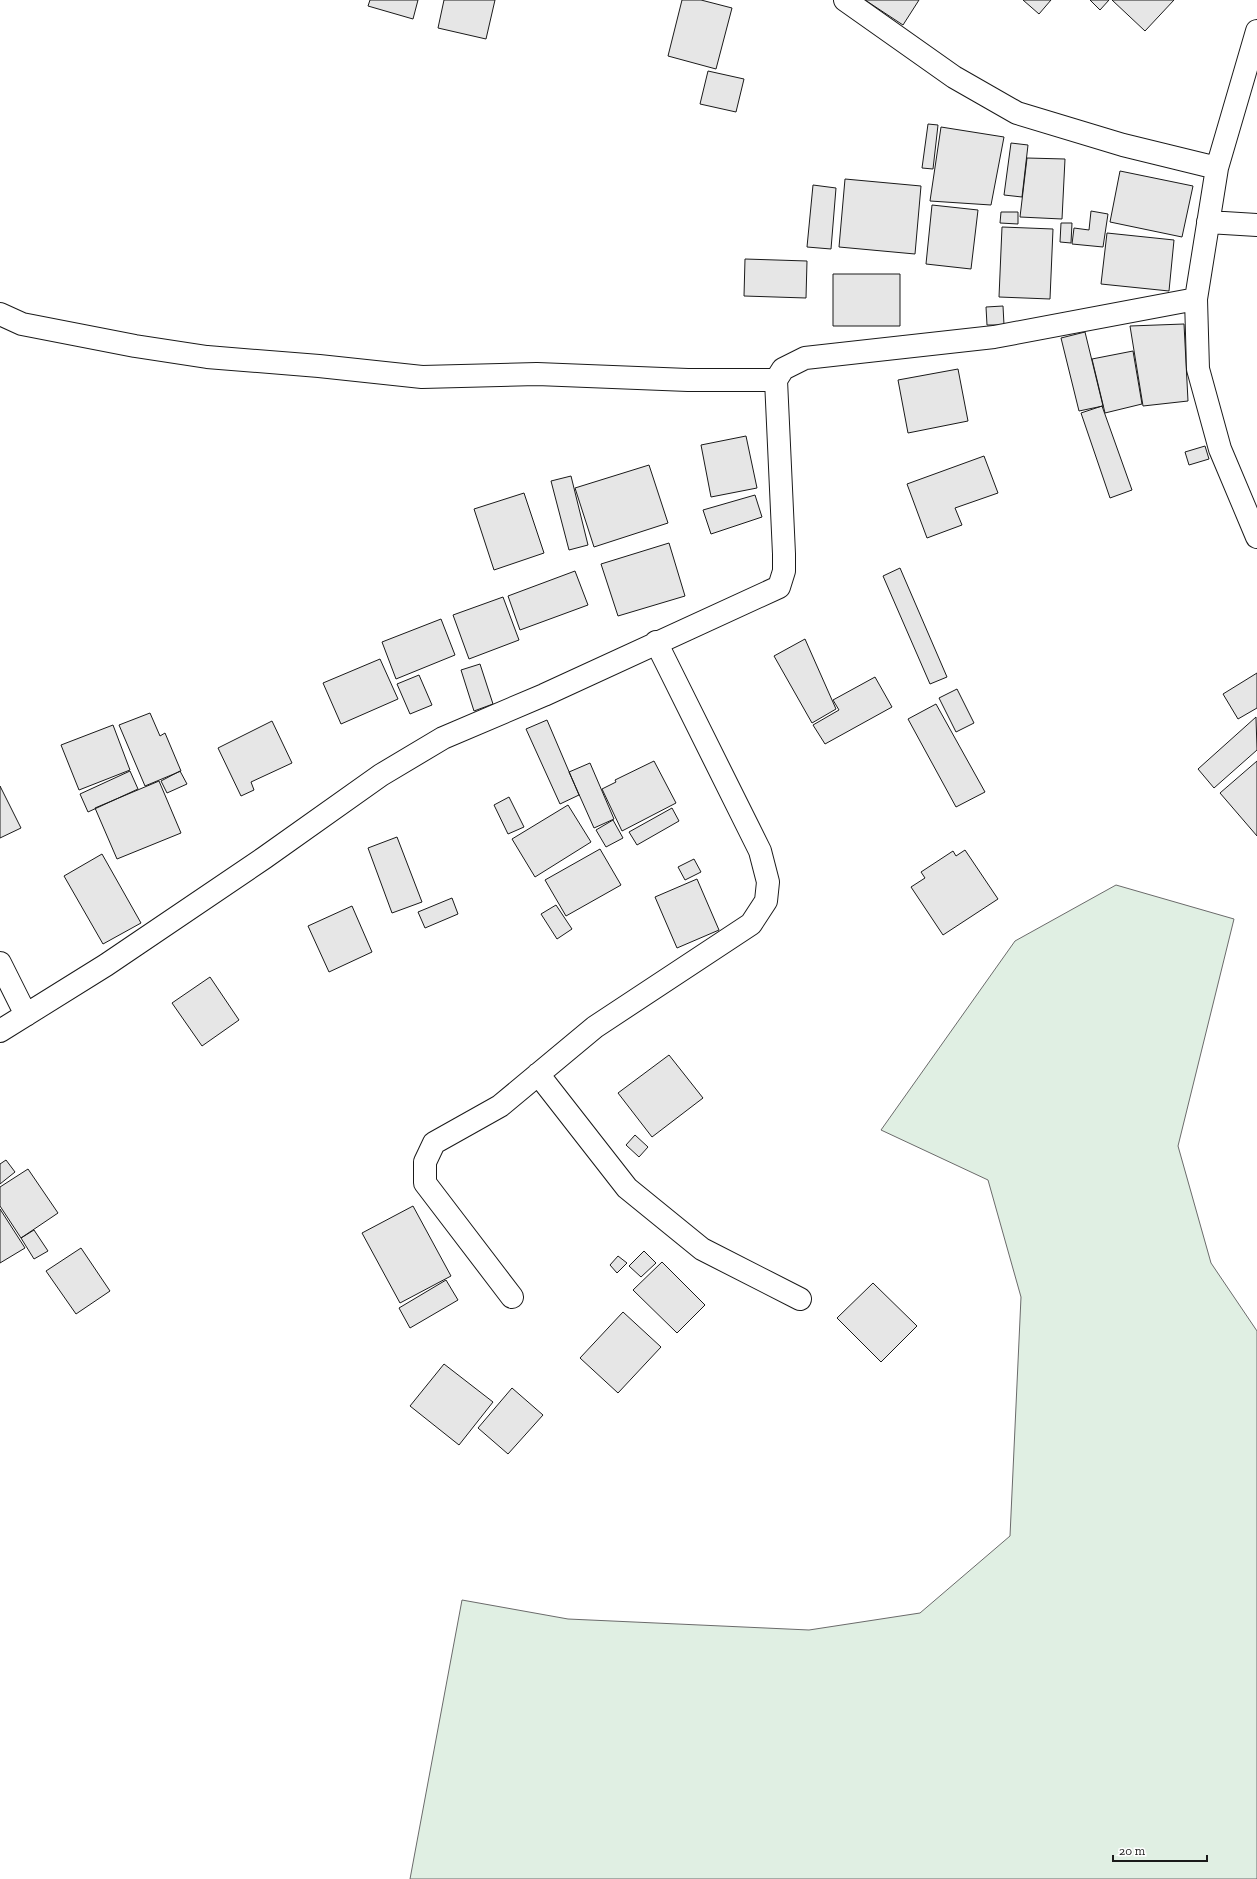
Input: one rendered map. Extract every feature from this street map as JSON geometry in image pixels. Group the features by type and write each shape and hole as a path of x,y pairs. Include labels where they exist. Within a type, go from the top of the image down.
{"street":[{"path":"845,0 954,77 1017,113 1123,145 1217,168"},
{"path":"1257,31 1217,168 1196,299 1198,369 1220,449 1257,537"},
{"path":"1208,222 1257,225"},
{"path":"0,1031 106,965 264,858 381,775 436,742 544,696 656,642 779,587 784,571 784,554 776,380 783,369 805,358 994,337 1196,299"},
{"path":"0,314 22,324 135,346 207,357 319,366 422,377 537,374 688,380 776,380"},
{"path":"512,1297 424,1183 424,1162 434,1143 500,1106 594,1027 751,924 766,901 768,882 760,851 656,642"},
{"path":"0,963 26,1015"},
{"path":"538,1074 627,1188 702,1249 800,1299"}],"green space":[{"path":"1116,885 1234,919 1178,1146 1211,1263 1257,1331 1257,1879 410,1879 462,1600 568,1619 809,1630 920,1613 1010,1536 1021,1297 988,1180 881,1130 1015,941"}],"building":[{"path":"370,0 418,0 413,19 368,6"},
{"path":"444,0 495,0 486,39 438,28"},
{"path":"682,0 701,0 732,8 716,69 668,56"},
{"path":"865,0 919,0 903,25"},
{"path":"1023,0 1051,0 1039,14"},
{"path":"1090,0 1109,0 1100,10"},
{"path":"1112,0 1174,0 1145,31"},
{"path":"708,71 744,79 736,112 700,104"},
{"path":"928,124 938,125 933,169 922,168"},
{"path":"941,127 1004,137 991,205 930,201"},
{"path":"1011,143 1028,145 1022,197 1004,195"},
{"path":"1027,158 1065,159 1062,219 1020,217"},
{"path":"1120,171 1193,186 1182,237 1110,222"},
{"path":"845,179 921,186 915,254 839,247"},
{"path":"813,185 836,188 831,249 807,247"},
{"path":"932,205 978,210 971,269 926,264"},
{"path":"1091,211 1108,214 1103,247 1072,244 1074,228 1089,230"},
{"path":"1001,212 1018,212 1018,224 1000,223"},
{"path":"1061,223 1072,223 1071,243 1060,242"},
{"path":"1002,227 1053,229 1050,299 999,297"},
{"path":"1107,233 1174,240 1169,291 1101,284"},
{"path":"745,259 807,261 806,298 744,296"},
{"path":"833,274 900,274 900,326 833,326"},
{"path":"1003,306 1004,325 987,325 986,307"},
{"path":"1184,324 1188,401 1143,406 1130,326"},
{"path":"1085,332 1103,406 1079,411 1061,338"},
{"path":"1133,351 1142,404 1105,413 1092,359"},
{"path":"958,369 968,421 908,433 898,380"},
{"path":"1102,406 1132,490 1110,498 1081,413"},
{"path":"746,436 757,488 711,497 701,445"},
{"path":"1205,446 1209,459 1189,465 1185,452"},
{"path":"984,456 998,493 955,508 962,525 927,538 907,484"},
{"path":"649,465 668,523 594,547 575,488"},
{"path":"571,476 588,545 569,550 551,481"},
{"path":"524,493 544,553 494,570 474,509"},
{"path":"755,495 762,517 711,534 703,510"},
{"path":"669,543 685,596 618,616 601,564"},
{"path":"900,568 947,677 930,684 883,576"},
{"path":"575,571 588,605 520,630 508,596"},
{"path":"503,597 519,640 469,659 453,615"},
{"path":"441,619 455,655 396,679 382,642"},
{"path":"805,639 836,709 812,723 774,656"},
{"path":"380,659 398,699 341,724 323,683"},
{"path":"480,664 493,704 474,711 461,670"},
{"path":"1257,673 1257,708 1238,719 1223,694"},
{"path":"419,675 432,705 410,714 397,684"},
{"path":"875,677 892,707 825,744 813,725 839,710 833,700"},
{"path":"957,689 974,723 956,732 939,698"},
{"path":"936,704 985,792 956,807 908,719"},
{"path":"150,713 160,736 165,733 181,771 145,786 119,725"},
{"path":"1256,717 1257,750 1214,788 1198,769"},
{"path":"547,720 579,795 560,804 526,729"},
{"path":"272,721 292,763 251,782 254,790 241,796 218,748"},
{"path":"113,725 130,770 79,790 61,745"},
{"path":"654,761 676,803 622,831 602,789 616,782 615,780"},
{"path":"1257,761 1257,836 1220,793"},
{"path":"590,763 614,819 594,828 569,772"},
{"path":"130,771 138,789 88,812 80,794"},
{"path":"180,771 187,784 167,793 161,781"},
{"path":"159,781 181,833 117,859 95,808"},
{"path":"0,786 21,828 0,838"},
{"path":"509,797 524,827 508,834 494,805"},
{"path":"568,805 591,842 535,877 512,839"},
{"path":"672,808 679,821 637,845 629,832"},
{"path":"613,820 623,838 606,847 596,830"},
{"path":"397,837 422,902 392,913 368,848"},
{"path":"600,849 621,885 566,916 545,880"},
{"path":"965,850 998,899 943,935 911,887 925,878 921,872 953,851 956,856"},
{"path":"102,854 141,923 103,944 64,876"},
{"path":"694,859 701,872 685,880 678,867"},
{"path":"697,879 719,930 677,948 655,897"},
{"path":"452,898 458,914 425,928 418,912"},
{"path":"556,905 572,929 557,939 541,914"},
{"path":"352,906 372,952 329,972 308,926"},
{"path":"210,977 239,1020 202,1046 172,1003"},
{"path":"669,1055 703,1098 652,1137 618,1093"},
{"path":"635,1135 648,1147 639,1157 626,1145"},
{"path":"6,1160 15,1172 0,1184 0,1164"},
{"path":"28,1169 58,1213 21,1238 0,1206 0,1187"},
{"path":"413,1206 451,1276 400,1303 362,1233"},
{"path":"0,1209 25,1248 0,1263"},
{"path":"34,1230 48,1251 34,1259 21,1238"},
{"path":"81,1248 110,1291 76,1314 46,1271"},
{"path":"644,1251 656,1263 641,1277 629,1266"},
{"path":"618,1256 627,1263 617,1273 610,1265"},
{"path":"662,1262 705,1305 677,1333 633,1290"},
{"path":"446,1280 458,1300 410,1328 399,1308"},
{"path":"873,1283 917,1326 881,1362 837,1318"},
{"path":"623,1312 661,1347 618,1393 580,1358"},
{"path":"444,1364 493,1402 459,1445 410,1406"},
{"path":"512,1388 543,1415 508,1454 478,1428"}]}
